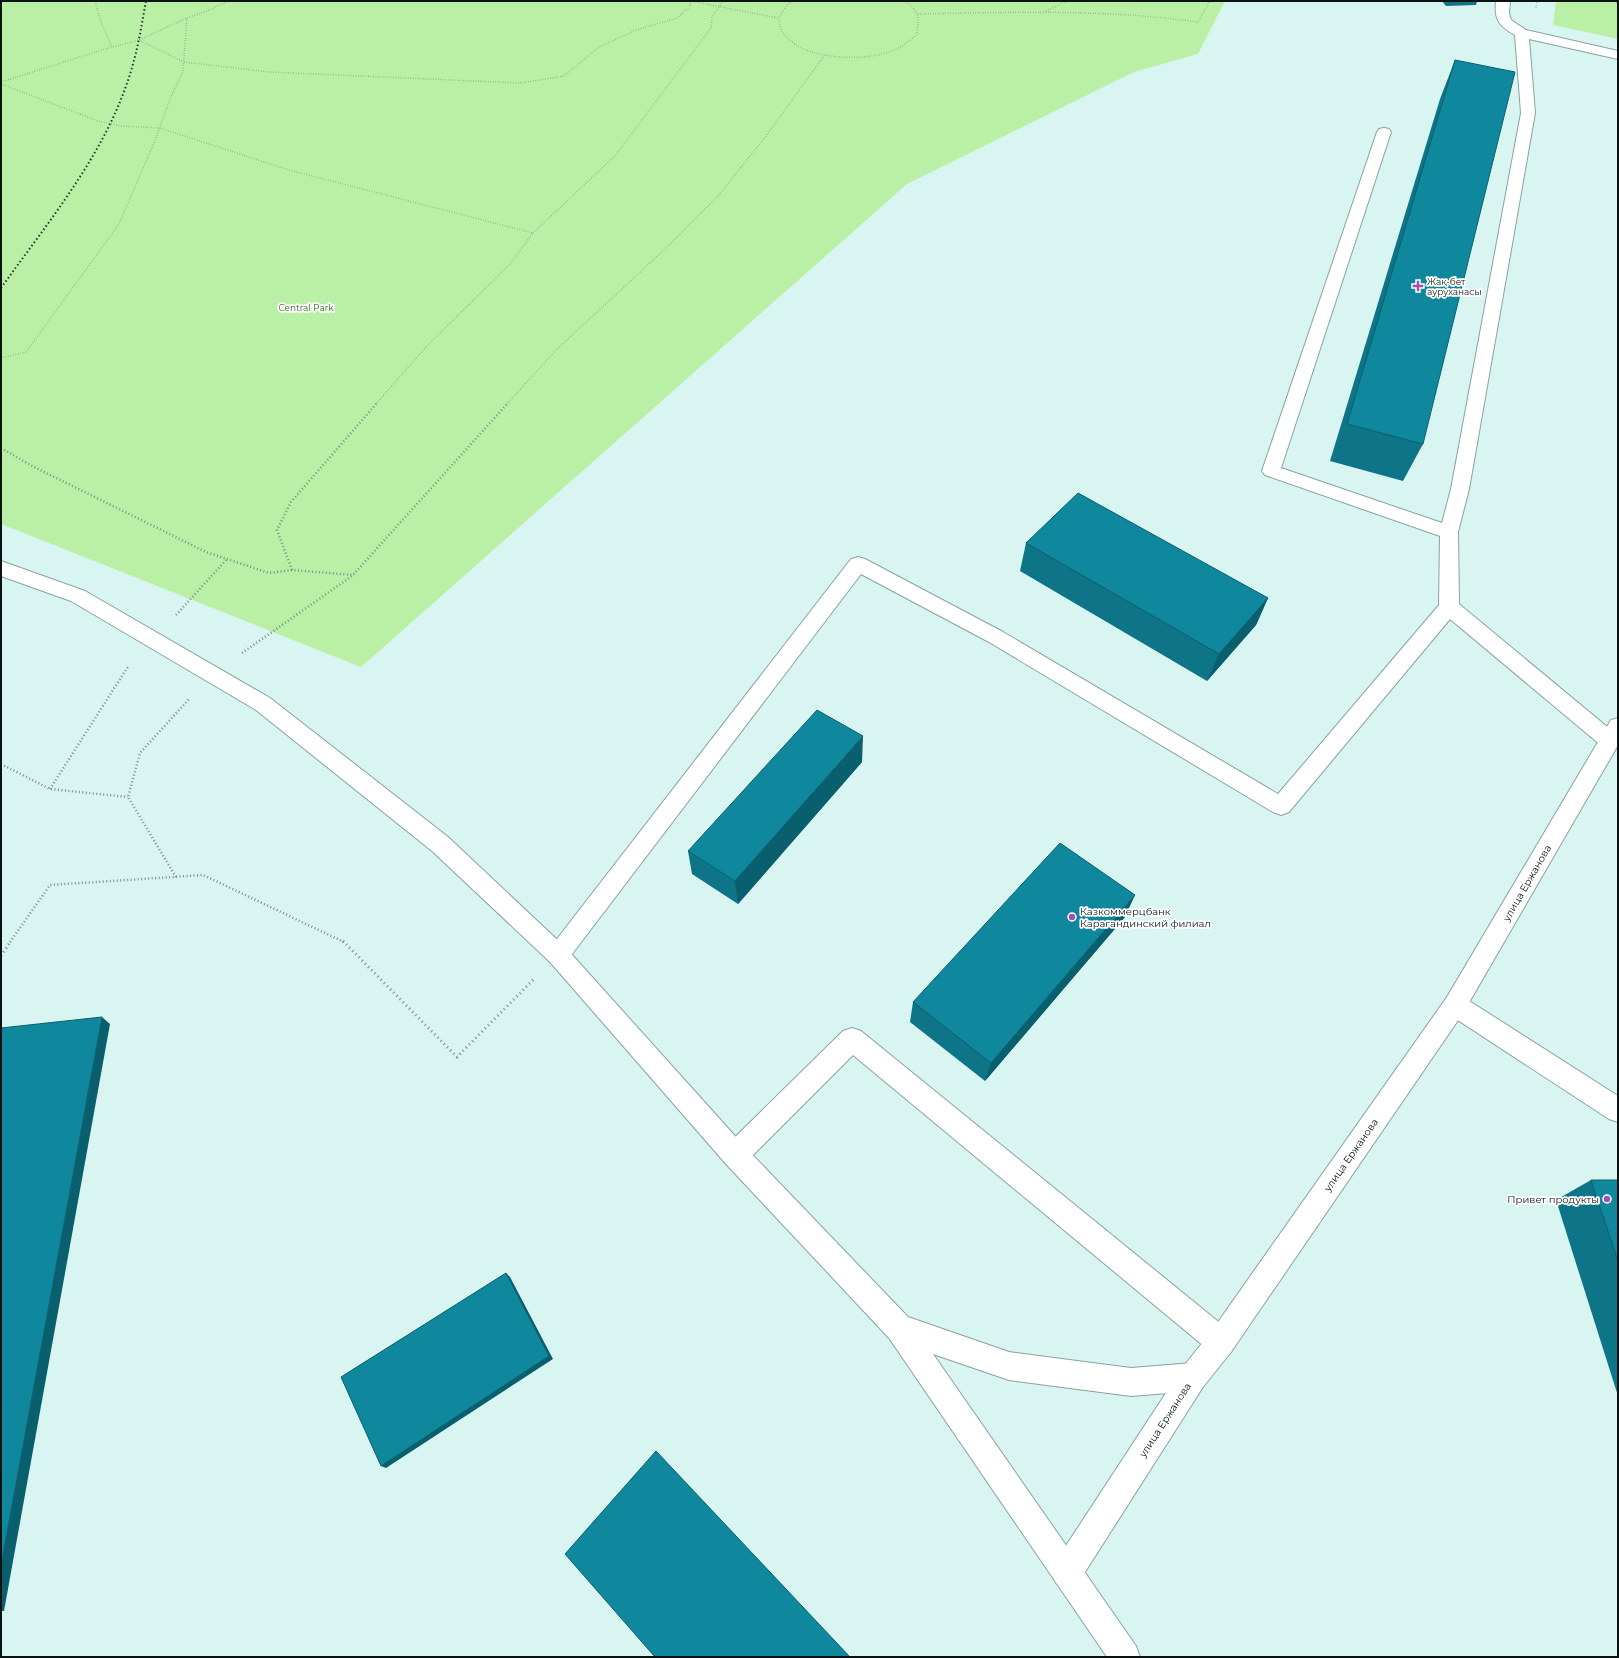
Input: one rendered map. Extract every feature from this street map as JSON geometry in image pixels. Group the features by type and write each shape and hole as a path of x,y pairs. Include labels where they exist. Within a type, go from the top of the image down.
{"main road":[{"path":"1504,1 1502,14 1504,21 1522,33 1618,55"},
{"path":"558,955 858,564 996,636 1281,806 1449,607 1449,532 1460,489 1528,113 1522,33"},
{"path":"1384,132 1270,471 1449,532"},
{"path":"1,568 78,596 263,704 440,844 558,955 735,1155 899,1328 1125,1657"},
{"path":"1449,607 1614,734"},
{"name":"улица Ержанова","path":"1067,1572 1193,1377 1221,1342 1455,1005 1614,734"},
{"path":"1455,1005 1618,1110"},
{"path":"735,1155 852,1038 1221,1342"},
{"path":"899,1328 1009,1366 1131,1382 1193,1377"}],"path":[{"path":"95,1 101,22 112,47"},
{"path":"1,83 112,47 139,40 187,18 212,9 227,1"},
{"path":"139,40 184,62 269,72 520,83 564,76 599,47 636,30 677,18 688,8 691,1 778,18"},
{"path":"292,570 277,530 290,502 424,349 510,264 533,233 615,156 711,28 712,17 723,1"},
{"path":"792,1 784,7 778,18 782,34 789,41 810,52 824,56 846,58 867,57 888,53 904,45 915,36 919,25 918,14 905,1"},
{"path":"1044,12 1067,1"},
{"path":"918,14 1113,12 1198,22 1210,1"},
{"path":"1614,1 1618,4"},
{"path":"1,358 26,352 119,224 154,143 170,99 183,72 187,18"},
{"path":"1,448 34,467 206,552 270,574 292,570 353,575 556,350 665,249 718,196 762,140 824,56"},
{"path":"1,83 98,121 122,126 160,128 289,170 533,233"},
{"path":"176,615 227,559"},
{"path":"50,789 129,665"},
{"path":"1,764 50,789 128,797"},
{"path":"1,956 50,885 203,875 343,941 457,1057 558,955"}],"green space":[{"name":"Central Park","path":"1,1 1225,1 1198,54 1134,72 907,184 361,667 1,524"},
{"path":"1556,1 1618,1 1618,39 1553,25"}],"building":[{"name":"Жақ-бет ауруханасы","path":"1455,60 1515,72 1423,444 1347,424"},
{"path":"1078,493 1268,598 1219,654 1026,543"},
{"path":"817,710 863,736 735,881 688,851"},
{"path":"1060,843 1135,895 991,1063 913,1002"},
{"path":"102,1017 1,1565 1,1028"},
{"path":"1591,1180 1618,1180 1618,1261"},
{"path":"506,1273 549,1356 381,1466 341,1377"},
{"path":"656,1451 850,1657 655,1657 565,1554"}],"railway":[{"path":"1,288 59,209 110,125 123,95 133,64 146,1"}],"place":[{"name":"Жақ-бет ауруханасы","path":"1418,286"},
{"name":"Казкоммерцбанк Карагандинский филиал","path":"1072,917"},
{"name":"Привет продукты","path":"1607,1199"}]}
